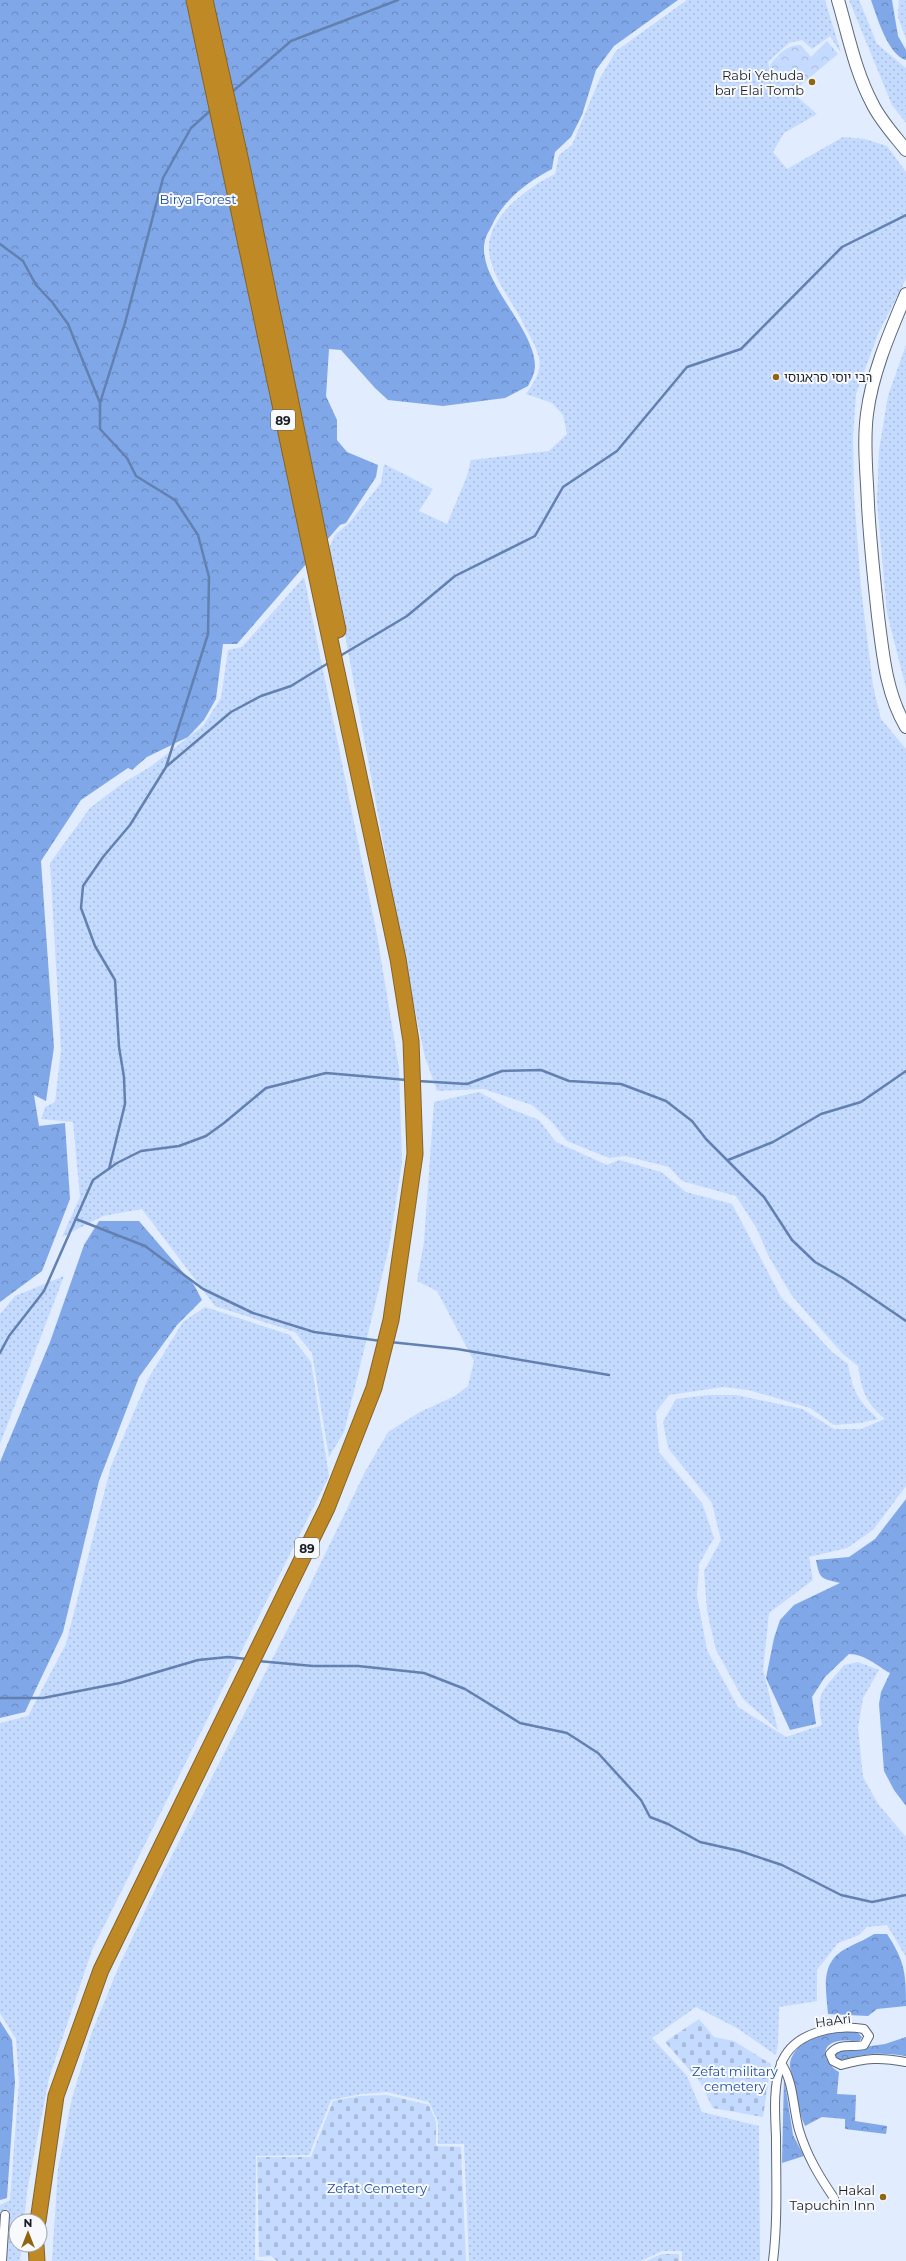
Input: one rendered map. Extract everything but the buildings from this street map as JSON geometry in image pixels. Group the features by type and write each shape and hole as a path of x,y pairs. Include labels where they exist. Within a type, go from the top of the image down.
{"highway":[{"name":"89","path":"39,2213 56,2096 101,1970 326,1508 374,1388 391,1320 415,1154 411,1041 398,959 194,0"},
{"name":"89","path":"205,0 242,166 348,678 373,840"}],"main road":[{"path":"838,0 859,70 871,102 879,116 906,150"},
{"path":"906,294 883,354 875,380 867,414 865,447 871,559 884,667 890,692 906,727"}],"street":[{"name":"HaAri","path":"781,2063 797,2043 811,2034 842,2028 864,2030 869,2036 864,2045 841,2045 835,2048 830,2054 833,2061 841,2065 861,2059 874,2058 906,2062"},
{"path":"781,2063 788,2073 795,2113 807,2154 814,2170 834,2198"},
{"path":"773,2261 777,2221 775,2107 781,2063"},
{"path":"2,2261 5,2215"}],"green space":[{"name":"Birya Forest","path":"0,0 678,0 614,46 596,70 582,115 571,137 555,152 552,169 519,191 505,205 494,221 486,237 484,252 488,268 495,284 525,334 532,351 535,369 528,386 505,398 443,406 388,400 375,388 341,350 329,349 326,396 337,420 337,440 347,452 378,465 376,477 346,523 340,525 237,644 223,644 216,699 204,720 188,737 147,757 132,770 128,768 81,800 41,861 54,1047 46,1101 34,1095 39,1126 65,1123 70,1199 42,1271 0,1302"},
{"path":"687,0 825,0 841,53 830,36 812,49 802,40 789,43 768,62 771,74 817,114 784,133 773,152 787,169 843,137 865,139 887,146 906,172 906,279 878,334 856,394 853,437 854,496 861,588 873,686 881,719 906,749 906,1486 873,1530 847,1548 809,1557 813,1580 769,1613 763,1670 778,1730 743,1699 716,1650 707,1611 704,1571 721,1540 712,1503 668,1448 663,1422 676,1399 708,1395 736,1395 802,1409 834,1429 861,1429 885,1419 873,1407 866,1396 861,1382 858,1366 843,1354 792,1296 768,1255 757,1229 736,1196 682,1181 669,1167 625,1156 609,1158 567,1141 552,1122 532,1105 484,1089 437,1091 425,1057 408,977 329,548 335,535 350,522 381,483 384,464 433,489 419,511 447,524 467,476 471,460 549,451 567,434 563,415 552,403 526,394 538,373 540,363 538,353 520,317 498,280 490,257 489,243 499,218 509,206 532,187 555,174 559,155 572,145 600,78 616,51"},
{"path":"849,0 859,0 877,44 906,68 906,123 892,105"},
{"path":"871,0 892,0 898,36 906,50 906,60 894,51 889,43 880,25"},
{"path":"899,0 906,0 906,39 898,17"},
{"path":"827,41 838,54 791,93 771,73 770,65 787,48 801,45 811,57"},
{"path":"906,345 906,688 887,613 877,502 879,450 888,396"},
{"path":"304,577 377,935 399,1068 402,1162 389,1247 344,1432 329,1457 312,1353 295,1332 215,1306 142,1209 103,1216 62,1237 80,1197 73,1122 41,1119 45,1107 55,1102 61,1050 50,863 90,808 123,783 150,767 203,726 221,698 228,650 242,647"},
{"path":"479,1092 508,1108 539,1120 556,1142 607,1165 619,1160 661,1172 686,1192 732,1204 781,1297 832,1352 848,1364 852,1382 857,1394 865,1406 878,1419 860,1423 834,1425 810,1408 749,1390 723,1387 669,1395 656,1412 659,1452 702,1503 714,1538 699,1564 697,1596 707,1650 738,1707 786,1737 822,1725 820,1705 823,1692 826,1686 844,1665 858,1662 879,1670 863,1698 858,1728 863,1777 878,1804 906,1837 906,1957 887,1925 867,1927 859,1935 838,1943 817,1970 817,2001 779,2007 778,2043 776,2055 737,2028 696,2007 652,2038 687,2076 702,2112 759,2126 760,2261 682,2261 682,2251 662,2251 641,2261 469,2261 464,2144 438,2144 438,2122 429,2102 387,2092 361,2094 331,2100 309,2155 256,2156 255,2260 271,2261 52,2261 58,2169 72,2098 92,2032 119,1966 160,1879 308,1589 365,1472 388,1432 420,1412 455,1396 468,1386 474,1361 437,1291 417,1281 424,1242 434,1102"},
{"path":"99,1221 139,1221 194,1285 202,1300 177,1325 139,1377 99,1481 63,1632 25,1712 0,1718 0,1462 50,1342 84,1245"},
{"path":"64,1276 0,1444 0,1314 15,1296"},
{"path":"205,1307 290,1335 311,1362 329,1476 92,1950 49,2078 27,2191 25,2213 8,2213 8,2253 21,2253 20,2261 0,2261 0,2205 10,2200 19,2082 16,2039 0,2013 0,1723 28,1716 66,1644 111,1466 148,1379 183,1322"},
{"path":"906,1499 906,1806 894,1790 884,1771 879,1704 881,1692 890,1673 866,1658 849,1654 825,1677 812,1697 816,1724 790,1730 766,1678 774,1638 780,1620 794,1605 840,1583 823,1578 819,1572 816,1560 849,1557 875,1539"},
{"path":"874,1934 887,1934 898,1952 905,1976 906,2006 877,2009 868,2016 828,2014 826,1976 833,1960 839,1953"},
{"name":"Zefat military cemetery","path":"699,2019 714,2037 734,2041 771,2064 763,2117 713,2108 700,2082 665,2042"},
{"path":"0,2021 12,2040 15,2082 7,2198 0,2200"},
{"path":"842,2032 857,2032 862,2037 859,2042 839,2041 832,2043 826,2050 827,2059 839,2072 837,2094 856,2095 855,2121 887,2126 886,2134 845,2129 845,2119 822,2117 805,2126 800,2112 790,2068 793,2055 803,2044 819,2036"},
{"path":"906,2037 906,2056 872,2054 857,2056 840,2061 835,2056 836,2051 885,2044"},
{"path":"784,2077 793,2135 804,2156 782,2163"},
{"name":"Zefat Cemetery","path":"387,2095 429,2105 436,2122 436,2146 461,2147 466,2261 277,2261 271,2256 259,2257 257,2157 311,2157 333,2101 359,2096"},
{"path":"662,2254 679,2254 679,2261 646,2261"}],"waterway":[{"path":"232,92 291,41 398,0"},
{"path":"100,403 125,323 163,178 191,128 211,110"},
{"path":"340,656 407,616 455,576 535,536 563,487 617,451 687,367 741,349 842,247 906,215"},
{"path":"0,244 23,261 36,285 52,302 68,324 100,403 100,429 127,458 136,476 175,500 198,535 209,577 208,634 166,767 130,825 103,857 83,886 81,908 95,946 115,980 119,1047 124,1077 125,1104 109,1169"},
{"path":"167,766 231,712 261,696 291,686 330,662"},
{"path":"418,1081 467,1084 502,1071 541,1070 569,1081 621,1084 666,1101 692,1121 706,1139 764,1197 792,1240 815,1262 843,1278 906,1321"},
{"path":"728,1160 773,1142 821,1114 861,1102 906,1071"},
{"path":"0,1353 9,1336 44,1291 93,1180 117,1163 141,1151 179,1146 206,1136 266,1088 326,1073 407,1080"},
{"path":"76,1219 145,1246 203,1289 253,1313 314,1332 381,1341"},
{"path":"390,1342 457,1349 609,1375"},
{"path":"0,1698 43,1698 120,1683 198,1660 228,1657 247,1659"},
{"path":"258,1661 313,1666 358,1666 424,1673 465,1689 520,1723 567,1733 598,1753 641,1800 650,1817 668,1824 700,1842 740,1851 782,1865 841,1895 872,1902 906,1895"}],"place":[{"name":"Rabi Yehuda bar Elai Tomb","path":"812,82"},
{"name":"רבי יוסי סראגוסי","path":"776,377"},
{"name":"Hakal Tapuchin Inn","path":"883,2197"}]}
